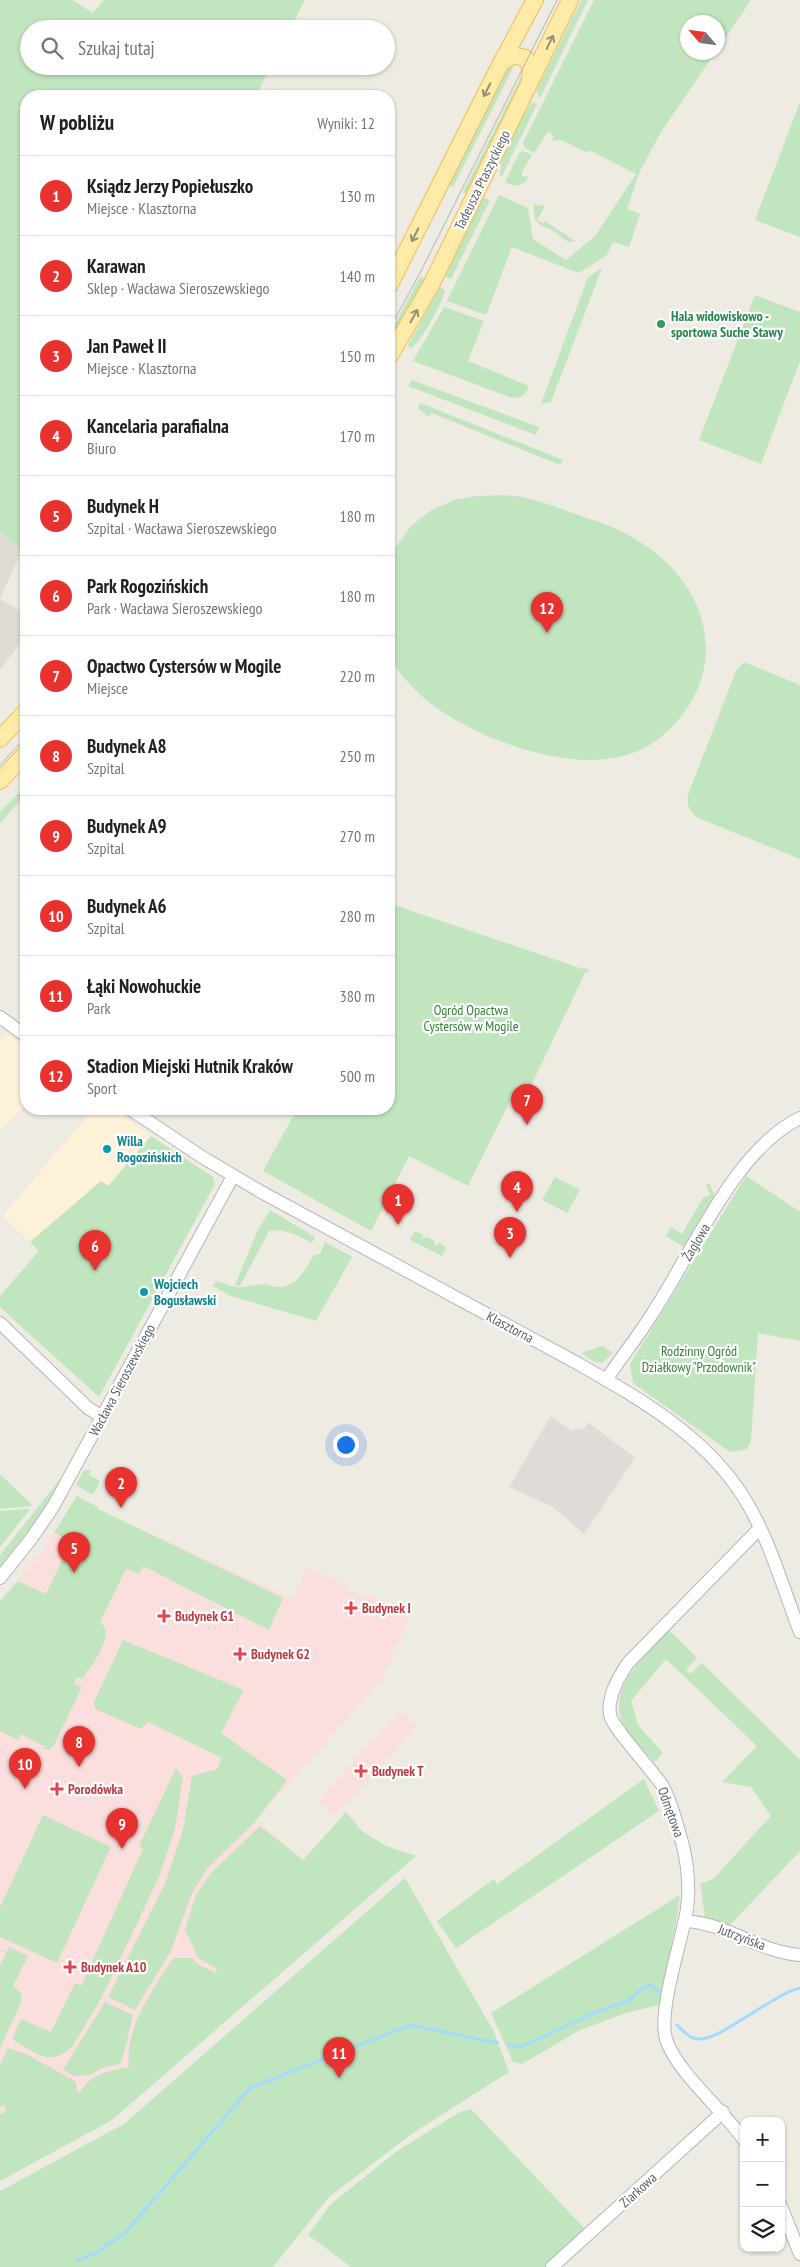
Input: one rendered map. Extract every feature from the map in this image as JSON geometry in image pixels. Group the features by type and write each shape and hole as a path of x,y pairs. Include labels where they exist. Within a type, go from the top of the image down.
{"main road":[{"path":"395,274 501,63 535,0"},
{"name":"Tadeusza Ptaszyckiego","path":"395,347 430,287 570,0"},
{"path":"501,63 514,55 527,59 532,69 529,83"},
{"path":"0,739 20,717"},
{"path":"0,781 20,759"}],"street":[{"path":"0,1017 20,1032"},
{"name":"Klasztorna","path":"139,1115 233,1176 606,1380 673,1423 709,1454 737,1488 760,1528 800,1632"},
{"name":"Żaglowa","path":"606,1380 631,1341 652,1315 736,1177 769,1139 784,1126 800,1118"},
{"name":"Wacława Sieroszewskiego","path":"0,1578 44,1522 233,1176"},
{"path":"0,1323 88,1408 102,1417"},
{"name":"Odmętowa","path":"740,2135 723,2112 680,2063 665,2036 665,2009 685,1921 689,1869 673,1811 661,1784 611,1720 611,1698 617,1682 628,1663 760,1528"},
{"name":"Jutrzyńska","path":"685,1921 704,1923 776,1950 800,1955"},
{"name":"Ziarkowa","path":"552,2267 723,2112"},
{"path":"781,2207 800,2254"}],"shaded area":[{"path":"0,532 20,548 20,554 0,599"},
{"path":"0,599 20,611 20,643 0,670"},
{"path":"6,1033 20,1044 20,1110 0,1132 0,1040"},
{"path":"88,1115 121,1115 151,1136 108,1187 101,1181 30,1242 3,1216"},
{"path":"551,1416 572,1431 584,1428 589,1423 635,1458 584,1534 553,1507 509,1487"},
{"path":"77,1496 98,1507 98,1509 292,1599 307,1567 348,1586 347,1590 367,1599 369,1596 411,1615 380,1682 256,1820 303,1859 312,1850 368,1895 112,2120 0,2181 0,1601 42,1552"},
{"name":"Budynek T","path":"400,1711 417,1726 335,1816 319,1801"}],"green space":[{"path":"0,0 72,0 93,13 104,0 305,0 295,20 20,20 20,75 266,75 259,90 20,90 20,549 0,531"},
{"path":"581,0 588,0 540,98 536,91"},
{"path":"594,0 751,0 725,39 725,15 680,15 680,60 710,60 661,132 640,171 627,209 640,214 629,247 613,242 607,255 579,273 512,247 486,315 447,301 499,195 528,208 533,239 566,260 595,236 636,174 589,150 588,153 561,140 552,141 554,136 548,132 534,153 525,148 523,143"},
{"path":"516,62 453,187 447,184 507,65"},
{"path":"525,68 527,71 468,195 463,192"},
{"path":"800,102 800,237 755,220"},
{"path":"530,104 537,104 501,178 500,171 505,152"},
{"path":"523,151 532,155 522,172 522,176 529,177 521,185 512,185 505,182 519,153"},
{"path":"483,198 490,200 451,279 445,276"},
{"path":"534,204 545,206 537,220 543,223 545,221 575,241 567,241 538,223 534,216"},
{"path":"602,268 551,402 541,404 588,277"},
{"path":"420,277 427,281 395,337 395,324"},
{"path":"440,287 445,291 440,305 425,331 410,349 408,345"},
{"path":"755,295 800,312 800,361 761,464 699,440"},
{"path":"444,307 484,321 468,361 529,386 523,395 512,398 413,361"},
{"path":"412,380 539,427 536,435 408,386"},
{"path":"420,403 563,460 560,465 432,413 429,417 418,408"},
{"path":"506,495 547,504 609,526 631,536 669,565 685,584 696,604 704,626 706,651 700,683 690,704 675,724 656,741 633,753 600,760 566,758 515,746 467,726 436,707 409,683 395,664 395,549 411,526 430,511 454,500 477,496"},
{"path":"744,662 800,685 800,859 698,818 692,813 687,800 736,671"},
{"path":"20,791 20,801 0,823 0,812"},
{"name":"Ogród Opactwa Cystersów w Mogile","path":"395,905 583,969 587,968 589,971 585,973 529,1090 518,1085 468,1186 409,1156 371,1231 263,1171 294,1115 395,1115"},
{"path":"151,1136 213,1177 215,1184 154,1296 144,1291 153,1298 99,1397 0,1307 0,1296 39,1251 30,1242 101,1181 108,1186"},
{"name":"Rodzinny Ogród Działkowy \"Przodownik\"","path":"746,1176 799,1211 800,1209 800,1341 758,1333 751,1441 747,1449 733,1452 727,1450 633,1383 630,1364"},
{"path":"555,1177 580,1190 567,1213 542,1200"},
{"path":"709,1183 715,1196 711,1200 709,1216 687,1249 666,1236 671,1227 682,1234 703,1198 710,1195 706,1185"},
{"path":"270,1210 315,1237 312,1243 297,1235 275,1230 269,1231 240,1286 235,1285 257,1232"},
{"path":"415,1231 423,1235 422,1238 424,1239 426,1237 435,1241 434,1244 437,1246 438,1243 446,1247 442,1256 410,1240"},
{"path":"325,1242 352,1257 316,1321 231,1296 213,1286 217,1281 240,1287 263,1284 278,1287 290,1284 300,1277 314,1255 320,1254"},
{"path":"603,1346 613,1353 602,1363 593,1361 581,1353"},
{"path":"84,1470 91,1470 89,1475 100,1481 93,1495 76,1485"},
{"path":"0,1474 33,1506 0,1509"},
{"path":"60,1479 41,1514 0,1567 0,1555"},
{"path":"77,1496 98,1507 98,1509 283,1598 269,1630 143,1566 139,1574 126,1569 100,1622 106,1633 100,1653 89,1671 87,1670 83,1679 77,1677 74,1684 82,1687 54,1745 50,1749 43,1750 45,1747 21,1734 18,1740 0,1731 0,1601 18,1581 46,1594 71,1541 54,1533"},
{"path":"30,1509 0,1547 0,1511"},
{"path":"669,1630 697,1658 686,1669 690,1674 702,1663 800,1760 800,1851 730,1925 705,1918 700,1884 713,1879 771,1816 751,1787 722,1782 757,1746 666,1659 631,1701 638,1725 663,1753 654,1762 631,1736 621,1719 619,1707 621,1694 626,1682 651,1648"},
{"path":"123,1640 244,1690 221,1733 287,1780 255,1822 207,1869 192,1893 171,1951 135,2010 108,1997 165,1884 183,1830 192,1776 217,1769 222,1758 148,1722 141,1729 95,1709 94,1702"},
{"path":"176,1768 183,1777 175,1829 159,1877 102,1997 72,2047 56,2056 49,2057 34,2053 12,2039 21,2019 51,2032 75,1983 81,1986 143,1849 139,1846"},
{"path":"644,1779 659,1811 456,1948 437,1921 494,1879 497,1884"},
{"path":"346,1812 362,1831 386,1846 416,1856 112,2120 0,2181 0,2114 6,2112 4,2105 0,2107 0,2065 8,2048 28,2055 75,2081 77,2090 80,2092 95,2077 129,2067 129,2052 135,2024 149,1996 173,1958 192,1958 199,1965 216,1973 217,1969 198,1958 185,1930 196,1895 211,1873 260,1826 303,1860"},
{"path":"43,1815 111,1847 57,1963 0,1937 0,1907"},
{"path":"405,1878 494,2032 509,2072 413,2133 329,2197 273,2267 0,2267 0,2191 124,2124"},
{"path":"680,1895 676,1924 659,2005 626,2013 580,2030 522,2064 513,2062 491,2013"},
{"path":"9,1947 28,1956 13,1986 21,1993 21,2003 0,2048 0,1966"},
{"path":"105,2002 133,2015 122,2060 119,2064 99,2069 91,2075 75,2076 63,2070"},
{"path":"471,2109 586,2230 548,2267 351,2267 308,2235 331,2204 397,2151 460,2112"}],"waterway":[{"path":"509,2045 519,2047 535,2041 589,2015 629,2000 644,1987 650,1985 660,1992"},
{"path":"677,2025 693,2038 708,2038 720,2033 776,1998 800,1988"},
{"path":"76,2261 96,2253 125,2233 250,2088 410,2025 498,2043"}],"tram line":[{"path":"395,319 557,0"},
{"path":"0,765 20,743"}],"place":[{"name":"Hala widowiskowo - sportowa Suche Stawy","path":"661,324"},
{"name":"Stadion Miejski Hutnik Kraków","path":"547,633"},
{"name":"Opactwo Cystersów w Mogile","path":"527,1125"},
{"name":"Willa Rogozińskich","path":"107,1149"},
{"name":"Kancelaria parafialna","path":"517,1212"},
{"name":"Ksiądz Jerzy Popiełuszko","path":"398,1225"},
{"name":"Jan Paweł II","path":"510,1258"},
{"name":"Park Rogozińskich","path":"95,1271"},
{"name":"Wojciech Bogusławski","path":"144,1292"},
{"name":"Karawan","path":"121,1508"},
{"name":"Budynek H","path":"74,1573"},
{"name":"Budynek I","path":"351,1608"},
{"name":"Budynek G1","path":"164,1616"},
{"name":"Budynek G2","path":"240,1654"},
{"name":"Budynek A8","path":"79,1767"},
{"name":"Budynek T","path":"361,1771"},
{"name":"Budynek A6","path":"25,1789"},
{"name":"Porodówka","path":"57,1789"},
{"name":"Budynek A9","path":"122,1849"},
{"name":"Budynek A10","path":"70,1967"},
{"name":"Łąki Nowohuckie","path":"339,2078"}]}
